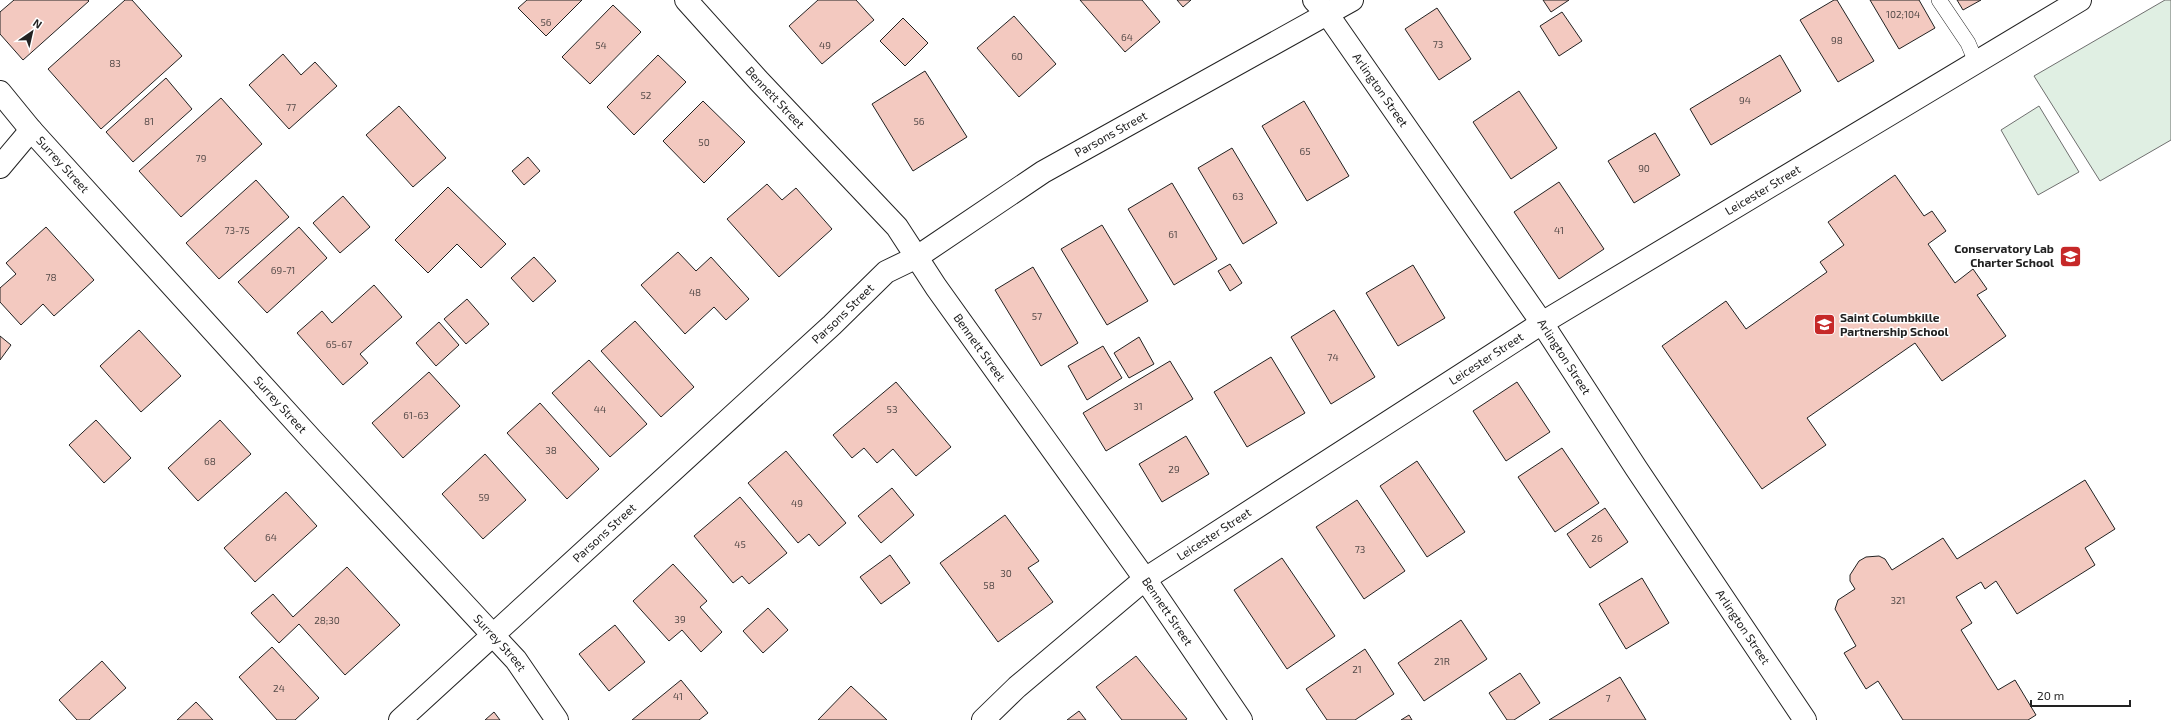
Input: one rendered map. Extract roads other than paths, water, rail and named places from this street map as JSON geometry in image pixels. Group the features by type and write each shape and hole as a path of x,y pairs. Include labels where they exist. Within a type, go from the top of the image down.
{"street":[{"name":"Bennett Street","path":"686,0 758,80 897,227 936,287 1145,579 1241,720"},
{"name":"Parsons Street","path":"400,720 832,325 886,272 917,257 1043,172 1321,7 1352,0"},
{"name":"Leicester Street","path":"983,720 1017,687 1145,579 1542,323 2080,0"},
{"name":"Arlington Street","path":"1321,7 1542,323 1636,468 1805,720"},
{"name":"Surrey Street","path":"0,92 31,130 516,660 557,720"},
{"path":"0,167 31,130"}],"lane":[{"path":"1939,0 1968,43 1976,62"}],"place":[{"name":"Conservatory Lab Charter School","path":"2070,256"},
{"name":"Saint Columbkille Partnership School","path":"1825,325"}]}
